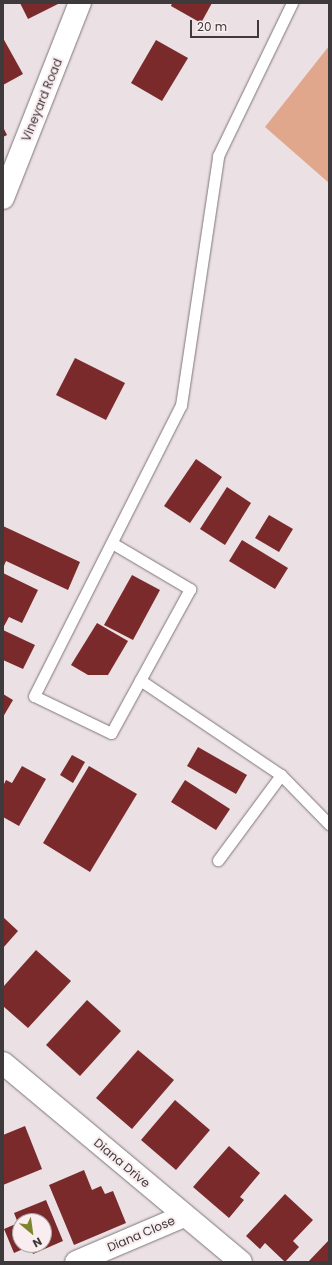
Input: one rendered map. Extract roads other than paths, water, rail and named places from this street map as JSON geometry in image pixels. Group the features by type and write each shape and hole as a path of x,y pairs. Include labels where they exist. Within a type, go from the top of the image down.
{"street":[{"name":"Vineyard Road","path":"3,198 80,3"},
{"name":"Diana Drive","path":"3,1064 241,1262"},
{"name":"Diana Close","path":"76,1262 184,1216"}],"lane":[{"path":"112,542 190,589 111,733 34,696 181,405 218,156 292,3"},
{"path":"140,680 281,775 329,824"},
{"path":"218,860 281,775"}]}
